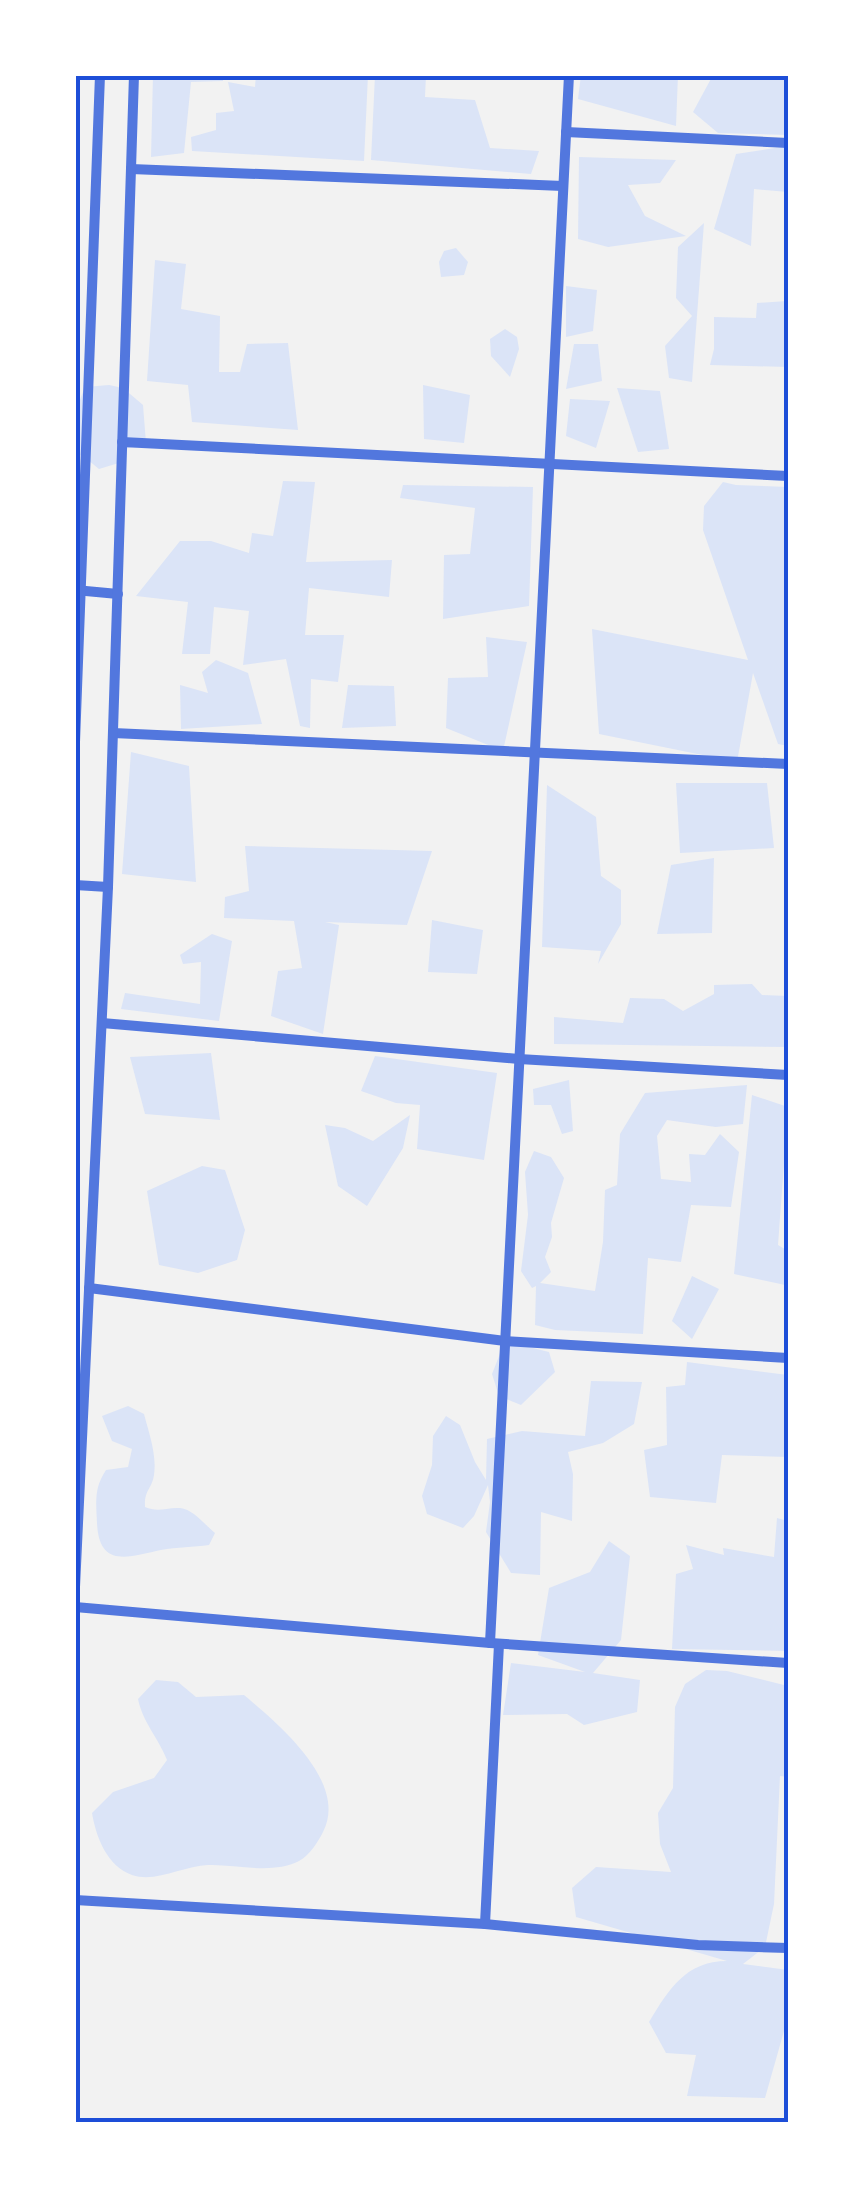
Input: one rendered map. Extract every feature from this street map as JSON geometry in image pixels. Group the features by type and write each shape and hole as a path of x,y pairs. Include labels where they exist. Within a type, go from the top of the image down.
{"street":[{"path":"75,742 100,75"},
{"path":"75,1587 108,887 134,75"},
{"path":"486,1924 506,1341 568,75"},
{"path":"566,132 788,143"},
{"path":"131,169 563,186"},
{"path":"122,442 788,476"},
{"path":"78,590 118,594"},
{"path":"113,733 788,764"},
{"path":"75,885 108,887"},
{"path":"102,1022 520,1059 788,1075"},
{"path":"89,1288 506,1341 788,1358"},
{"path":"75,1358 85,1372"},
{"path":"75,1607 494,1644 788,1662"},
{"path":"75,1900 486,1924 698,1945 788,1948"}],"shaded area":[{"path":"153,75 223,75 223,81 191,82 184,153 151,157"},
{"path":"256,75 368,75 364,161 192,151 191,137 216,130 216,113 234,111 228,82 255,87"},
{"path":"375,75 426,75 425,97 475,100 490,148 539,151 531,174 371,160"},
{"path":"581,75 678,75 676,126 578,99"},
{"path":"713,75 788,75 788,135 718,133 693,112"},
{"path":"788,146 788,192 754,189 751,246 714,229 736,154"},
{"path":"579,157 676,160 660,183 628,185 645,216 686,236 608,247 578,239"},
{"path":"704,223 692,382 669,378 665,346 692,316 676,298 678,247"},
{"path":"456,248 468,262 464,275 441,277 439,262 444,251"},
{"path":"788,258 788,367 710,365 714,317 756,318 757,303 787,301"},
{"path":"155,260 186,264 181,309 220,316 219,372 240,372 247,344 288,343 298,430 192,422 188,385 147,381"},
{"path":"566,286 597,290 593,331 566,337"},
{"path":"505,329 517,337 519,349 510,377 491,356 490,339"},
{"path":"574,344 598,344 602,381 566,389"},
{"path":"423,385 470,395 464,443 424,439"},
{"path":"85,387 123,388 143,405 146,443 125,449 122,462 99,469 82,455 75,456 75,412"},
{"path":"617,388 660,391 669,449 638,452"},
{"path":"570,399 610,401 596,448 566,436"},
{"path":"283,481 315,482 306,562 392,560 389,597 309,588 305,635 344,635 338,682 311,679 310,728 300,726 286,659 243,665 249,611 214,607 210,654 182,654 188,602 136,596 180,541 211,541 249,553 252,533 273,536"},
{"path":"723,482 788,487 788,746 778,744 753,673 737,762 599,734 592,629 748,660 703,530 704,506"},
{"path":"403,485 533,487 529,606 443,619 444,555 470,554 475,508 400,498"},
{"path":"486,637 527,642 503,751 446,728 448,678 488,677"},
{"path":"216,660 248,673 262,724 181,729 180,685 208,693 202,672"},
{"path":"348,685 394,686 396,726 342,728"},
{"path":"131,752 189,766 196,882 122,874"},
{"path":"676,783 767,783 774,848 680,853"},
{"path":"547,785 596,817 601,876 621,890 621,924 598,964 601,951 542,947"},
{"path":"245,846 432,851 407,925 325,922 339,925 323,1034 271,1016 278,971 302,968 294,921 224,918 225,897 249,891"},
{"path":"714,858 712,933 657,934 671,865"},
{"path":"432,920 483,930 477,974 428,972"},
{"path":"212,934 232,941 219,1021 121,1009 125,993 200,1004 201,962 183,964 180,955"},
{"path":"752,984 762,995 788,996 788,1047 554,1044 554,1017 623,1023 630,998 664,999 683,1011 714,994 714,985"},
{"path":"211,1053 220,1120 145,1114 130,1057"},
{"path":"375,1056 497,1073 484,1160 417,1149 420,1105 396,1103 361,1091"},
{"path":"569,1080 573,1131 562,1134 551,1105 534,1105 533,1089"},
{"path":"747,1085 743,1124 716,1127 667,1120 657,1136 661,1179 691,1182 689,1154 705,1155 720,1134 739,1152 731,1207 691,1205 681,1262 648,1258 643,1334 555,1330 535,1325 536,1286 532,1288 521,1271 528,1215 525,1172 534,1151 551,1157 564,1178 545,1257 551,1272 540,1283 595,1291 603,1242 605,1190 617,1185 620,1134 645,1093"},
{"path":"752,1095 788,1107 788,1149 778,1245 788,1251 785,1285 734,1274"},
{"path":"410,1115 403,1148 367,1206 338,1186 325,1125 345,1128 373,1141"},
{"path":"202,1166 225,1170 245,1230 237,1260 198,1273 159,1265 147,1191"},
{"path":"692,1276 719,1289 692,1339 672,1321"},
{"path":"505,1341 549,1352 555,1372 521,1405 499,1396 492,1374"},
{"path":"687,1362 788,1375 788,1457 722,1455 716,1503 650,1497 644,1450 667,1445 666,1387 685,1385"},
{"path":"591,1381 642,1382 634,1424 603,1443 568,1452 573,1474 572,1521 541,1512 540,1575 511,1573 486,1532 488,1485 474,1516 463,1528 427,1514 422,1496 432,1465 433,1436 446,1416 460,1425 486,1480 487,1439 522,1431 585,1436"},
{"path":"128,1406 144,1414 153,1452 154,1475 145,1507 190,1511 215,1533 209,1545 128,1556 110,1554 104,1548 97,1523 98,1489 106,1470 128,1467 132,1449 112,1441 102,1416"},
{"path":"777,1518 788,1521 788,1651 672,1649 676,1574 693,1569 686,1545 724,1555 723,1548 774,1557"},
{"path":"609,1541 630,1556 621,1640 593,1673 640,1680 637,1712 584,1725 567,1714 503,1715 511,1663 585,1672 538,1655 549,1588 590,1572"},
{"path":"706,1670 727,1671 788,1686 788,1777 780,1776 774,1904 765,1947 743,1964 788,1970 788,2043 784,2031 765,2098 687,2096 696,2055 666,2053 649,2022 680,1979 700,1966 727,1961 576,1917 572,1888 596,1867 671,1872 660,1844 658,1813 673,1788 675,1707 685,1684"},
{"path":"156,1680 178,1682 196,1697 244,1695 306,1755 326,1793 328,1813 323,1832 306,1856 277,1867 208,1865 150,1877 123,1871 109,1858 92,1813 113,1792 154,1778 167,1760 138,1699"}]}
